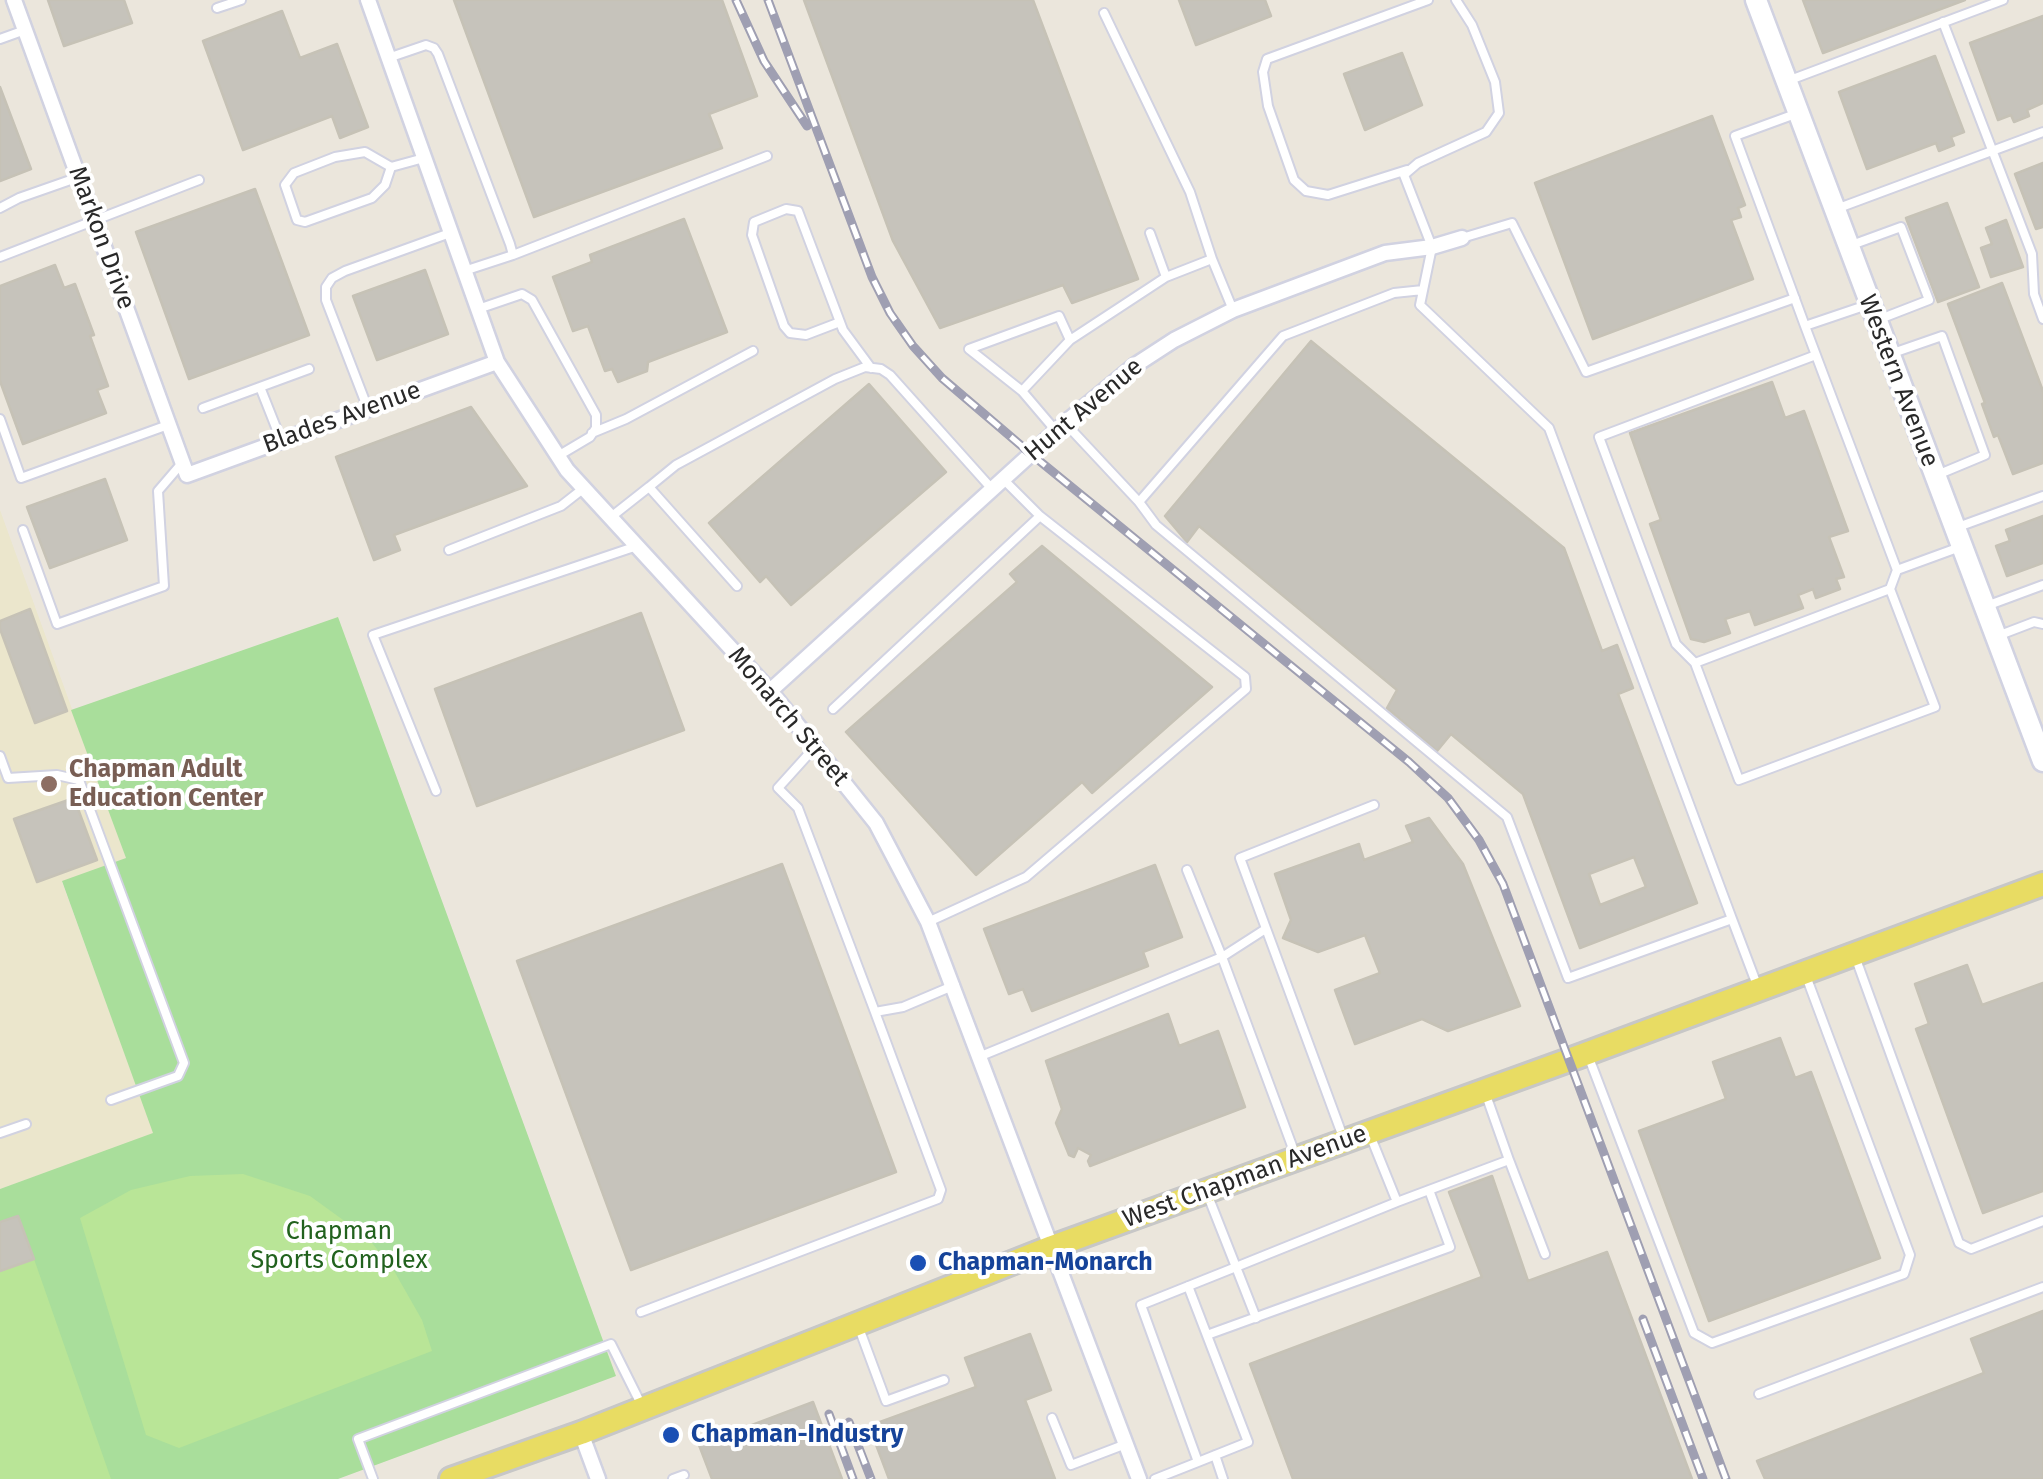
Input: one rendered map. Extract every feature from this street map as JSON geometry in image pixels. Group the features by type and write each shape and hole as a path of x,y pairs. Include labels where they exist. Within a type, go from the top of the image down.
{"main road":[{"name":"West Chapman Avenue","path":"452,1479 582,1433 1052,1247 2043,884"}],"street":[{"name":"Markon Drive","path":"14,0 185,469"},
{"name":"Monarch Street","path":"368,0 497,362 558,456 584,488 770,691 876,823 928,922 1139,1479"},
{"name":"Western Avenue","path":"1756,0 2043,761"},
{"name":"Hunt Avenue","path":"770,691 1061,427 1134,366 1232,310 1385,254 1462,238"},
{"name":"Blades Avenue","path":"185,469 280,440 497,362"},
{"path":"582,1433 598,1479"}],"lane":[{"path":"218,8 241,0"},
{"path":"1428,0 1267,59 1263,72 1268,106 1294,180 1306,191 1328,195 1407,170 1486,132 1499,113 1495,82 1472,24 1456,0"},
{"path":"1786,82 2003,0"},
{"path":"1104,14 1190,192 1232,310"},
{"path":"1943,22 2032,254 2034,294 2043,318"},
{"path":"0,39 25,30"},
{"path":"388,58 426,45 438,54 514,255"},
{"path":"1798,113 1734,136 1806,326 1897,570 1890,589 1935,707 1739,780 1696,663 1676,644 1600,436 1816,354"},
{"path":"1834,210 2043,132"},
{"path":"392,167 386,185 372,198 305,222 298,220 285,186 294,173 335,157 365,152 392,167 424,158"},
{"path":"464,270 514,255 767,156"},
{"path":"1407,170 1404,179 1432,247 1420,306 1549,428 1759,990"},
{"path":"0,208 78,177"},
{"path":"0,257 198,180"},
{"path":"840,322 806,336 790,333 784,326 752,235 754,222 786,208 798,211 840,322 872,368"},
{"path":"1462,238 1512,223 1586,372 1795,298"},
{"path":"1806,326 1928,300 1901,227 1848,247"},
{"path":"368,409 326,300 326,287 344,271 450,233"},
{"path":"1150,233 1166,276"},
{"path":"2032,254 2043,249"},
{"path":"1022,391 1070,340 1166,276 1212,259"},
{"path":"1138,502 1283,336 1394,293 1423,290"},
{"path":"478,309 522,294 532,300 596,415 592,433"},
{"path":"1070,340 1058,316 969,349 1061,427 1138,502 1156,525 1507,818 1568,978 1732,919"},
{"path":"1888,354 1942,336 1985,456 1934,476"},
{"path":"558,456 592,433 753,352"},
{"path":"611,518 676,465 835,380 865,367 881,368 998,484 1245,676 1246,688 1026,877 928,922"},
{"path":"203,408 309,369"},
{"path":"260,387 280,440"},
{"path":"0,419 21,478 168,425"},
{"path":"23,530 57,624 164,586 158,491 185,469"},
{"path":"649,487 737,586"},
{"path":"449,550 560,506 584,488"},
{"path":"1897,570 2043,496"},
{"path":"833,709 1040,516"},
{"path":"436,791 373,635 637,546"},
{"path":"1984,607 2043,585"},
{"path":"1696,663 1890,589"},
{"path":"1996,636 2034,622 2043,624"},
{"path":"641,1312 938,1198 940,1190 798,808 778,788 815,747"},
{"path":"0,756 8,778 57,776 79,780 184,1063 178,1076 111,1100"},
{"path":"1345,1141 1240,858 1374,806"},
{"path":"1187,870 1296,1159"},
{"path":"981,1056 1222,958 1264,930"},
{"path":"1854,954 1959,1243 1971,1249 2043,1222"},
{"path":"1587,1054 1694,1334 1712,1343 1904,1274 1910,1255 1804,973"},
{"path":"876,1012 903,1007 955,985"},
{"path":"1484,1091 1545,1254"},
{"path":"0,1133 26,1124"},
{"path":"1369,1132 1397,1202"},
{"path":"1198,1462 1141,1306 1509,1160"},
{"path":"1207,1335 1450,1248 1429,1190"},
{"path":"1206,1191 1256,1318"},
{"path":"1155,1479 1248,1442 1188,1286"},
{"path":"1759,1394 2043,1287"},
{"path":"858,1324 886,1401 944,1380"},
{"path":"373,1479 358,1439 610,1344 643,1408"},
{"path":"1052,1418 1071,1465 1126,1444"},
{"path":"1215,1455 1223,1479"},
{"path":"673,1479 684,1475"}],"shaded area":[{"name":"Chapman Adult Education Center","path":"0,510 126,858 62,882 154,1134 0,1189"}],"green space":[{"name":"Chapman Sports Complex","path":"338,617 616,1376 338,1479 0,1479 0,1189 153,1133 62,881 126,858 71,710"},
{"path":"243,1174 310,1196 368,1238 393,1269 422,1320 432,1351 179,1448 146,1435 80,1218 131,1190 190,1176"},
{"path":"34,1259 111,1479 0,1479 0,1271"}],"building":[{"path":"48,0 124,0 132,23 64,46"},
{"path":"454,0 722,0 757,96 709,114 722,148 534,217"},
{"path":"804,0 1033,0 1138,279 1072,303 1063,285 940,328 893,241"},
{"path":"1179,0 1265,0 1271,16 1196,45"},
{"path":"1803,0 1965,0 1823,53"},
{"path":"282,11 300,58 337,44 368,127 340,138 332,116 243,150 203,41"},
{"path":"2043,16 2043,103 2027,110 2029,116 2014,122 2011,115 1998,120 1970,43"},
{"path":"1402,53 1422,105 1365,130 1344,74"},
{"path":"1935,56 1964,132 1951,137 1954,145 1939,151 1936,143 1867,169 1839,92"},
{"path":"0,87 31,169 0,181"},
{"path":"1712,116 1745,205 1738,208 1741,217 1731,220 1753,279 1593,339 1535,183"},
{"path":"2043,163 2043,227 2036,229 2015,174"},
{"path":"255,189 309,335 189,379 136,232"},
{"path":"1947,203 1979,287 1938,302 1906,218"},
{"path":"684,219 727,332 648,362 647,371 618,382 612,369 605,371 588,326 573,331 553,277 592,262 590,255"},
{"path":"2006,220 2023,267 1991,277 1981,248 1992,244 1986,228"},
{"path":"55,265 64,288 75,284 94,335 90,336 108,386 97,390 106,413 23,444 0,381 0,286"},
{"path":"425,270 448,334 377,360 353,296"},
{"path":"2002,283 2043,391 2043,463 2013,474 1998,435 1994,437 1948,304"},
{"path":"1311,341 1564,548 1602,651 1617,645 1633,688 1618,694 1697,903 1580,948 1523,794 1451,734 1437,751 1387,708 1397,690 1199,526 1187,542 1165,516","holes":["1634,857 1646,887 1600,905 1589,874"]},
{"path":"1772,382 1785,418 1804,411 1848,531 1829,537 1844,577 1836,579 1840,589 1816,598 1813,589 1798,595 1803,608 1755,625 1750,611 1725,619 1730,633 1704,642 1691,639 1650,524 1661,520 1630,433"},
{"path":"869,384 946,472 791,605 766,576 760,582 709,523"},
{"path":"471,407 527,486 394,535 400,550 374,560 336,457"},
{"path":"105,479 127,540 50,568 27,507"},
{"path":"2043,516 2043,563 2007,576 1996,546 2010,541 2006,530"},
{"path":"1042,546 1212,687 1092,793 1082,782 976,875 846,732 1017,582 1010,574"},
{"path":"30,609 67,711 35,723 0,629 0,621"},
{"path":"641,613 684,730 477,806 435,689"},
{"path":"74,798 97,860 37,882 14,819"},
{"path":"1429,818 1463,864 1520,1006 1448,1031 1422,1019 1355,1044 1335,990 1380,973 1365,935 1318,952 1283,938 1291,920 1275,874 1359,844 1364,860 1413,842 1406,826"},
{"path":"782,864 896,1172 631,1270 517,961"},
{"path":"1155,865 1182,937 1143,952 1148,966 1032,1011 1023,989 1009,994 984,929"},
{"path":"1967,965 1982,1005 2043,983 2043,1191 1983,1213 1916,1029 1929,1024 1915,984"},
{"path":"1168,1014 1179,1046 1218,1031 1245,1107 1090,1166 1091,1155 1078,1148 1074,1157 1069,1155 1056,1123 1062,1109 1046,1061"},
{"path":"1780,1038 1795,1078 1811,1072 1880,1258 1709,1321 1639,1131 1726,1099 1713,1062"},
{"path":"1492,1176 1528,1281 1607,1252 1692,1479 1293,1479 1250,1364 1482,1277 1449,1192"},
{"path":"18,1216 34,1259 0,1271 0,1222"},
{"path":"2043,1311 2043,1479 1765,1479 1757,1461 1984,1373 1971,1339"},
{"path":"1030,1334 1051,1390 1025,1400 1055,1479 889,1479 869,1426 976,1387 965,1358"},
{"path":"813,1402 842,1479 712,1479 699,1445"}],"railway":[{"path":"736,0 764,61 807,126"},
{"path":"768,0 872,277 913,346 942,378 1031,454 1409,762 1448,798 1479,840 1503,884 1726,1479"},
{"path":"1643,1319 1703,1479"},
{"path":"829,1414 853,1479"},
{"path":"849,1422 871,1479"}],"place":[{"name":"Chapman Adult Education Center","path":"49,784"},
{"name":"Chapman-Monarch","path":"918,1263"},
{"name":"Chapman-Industry","path":"671,1435"}]}
